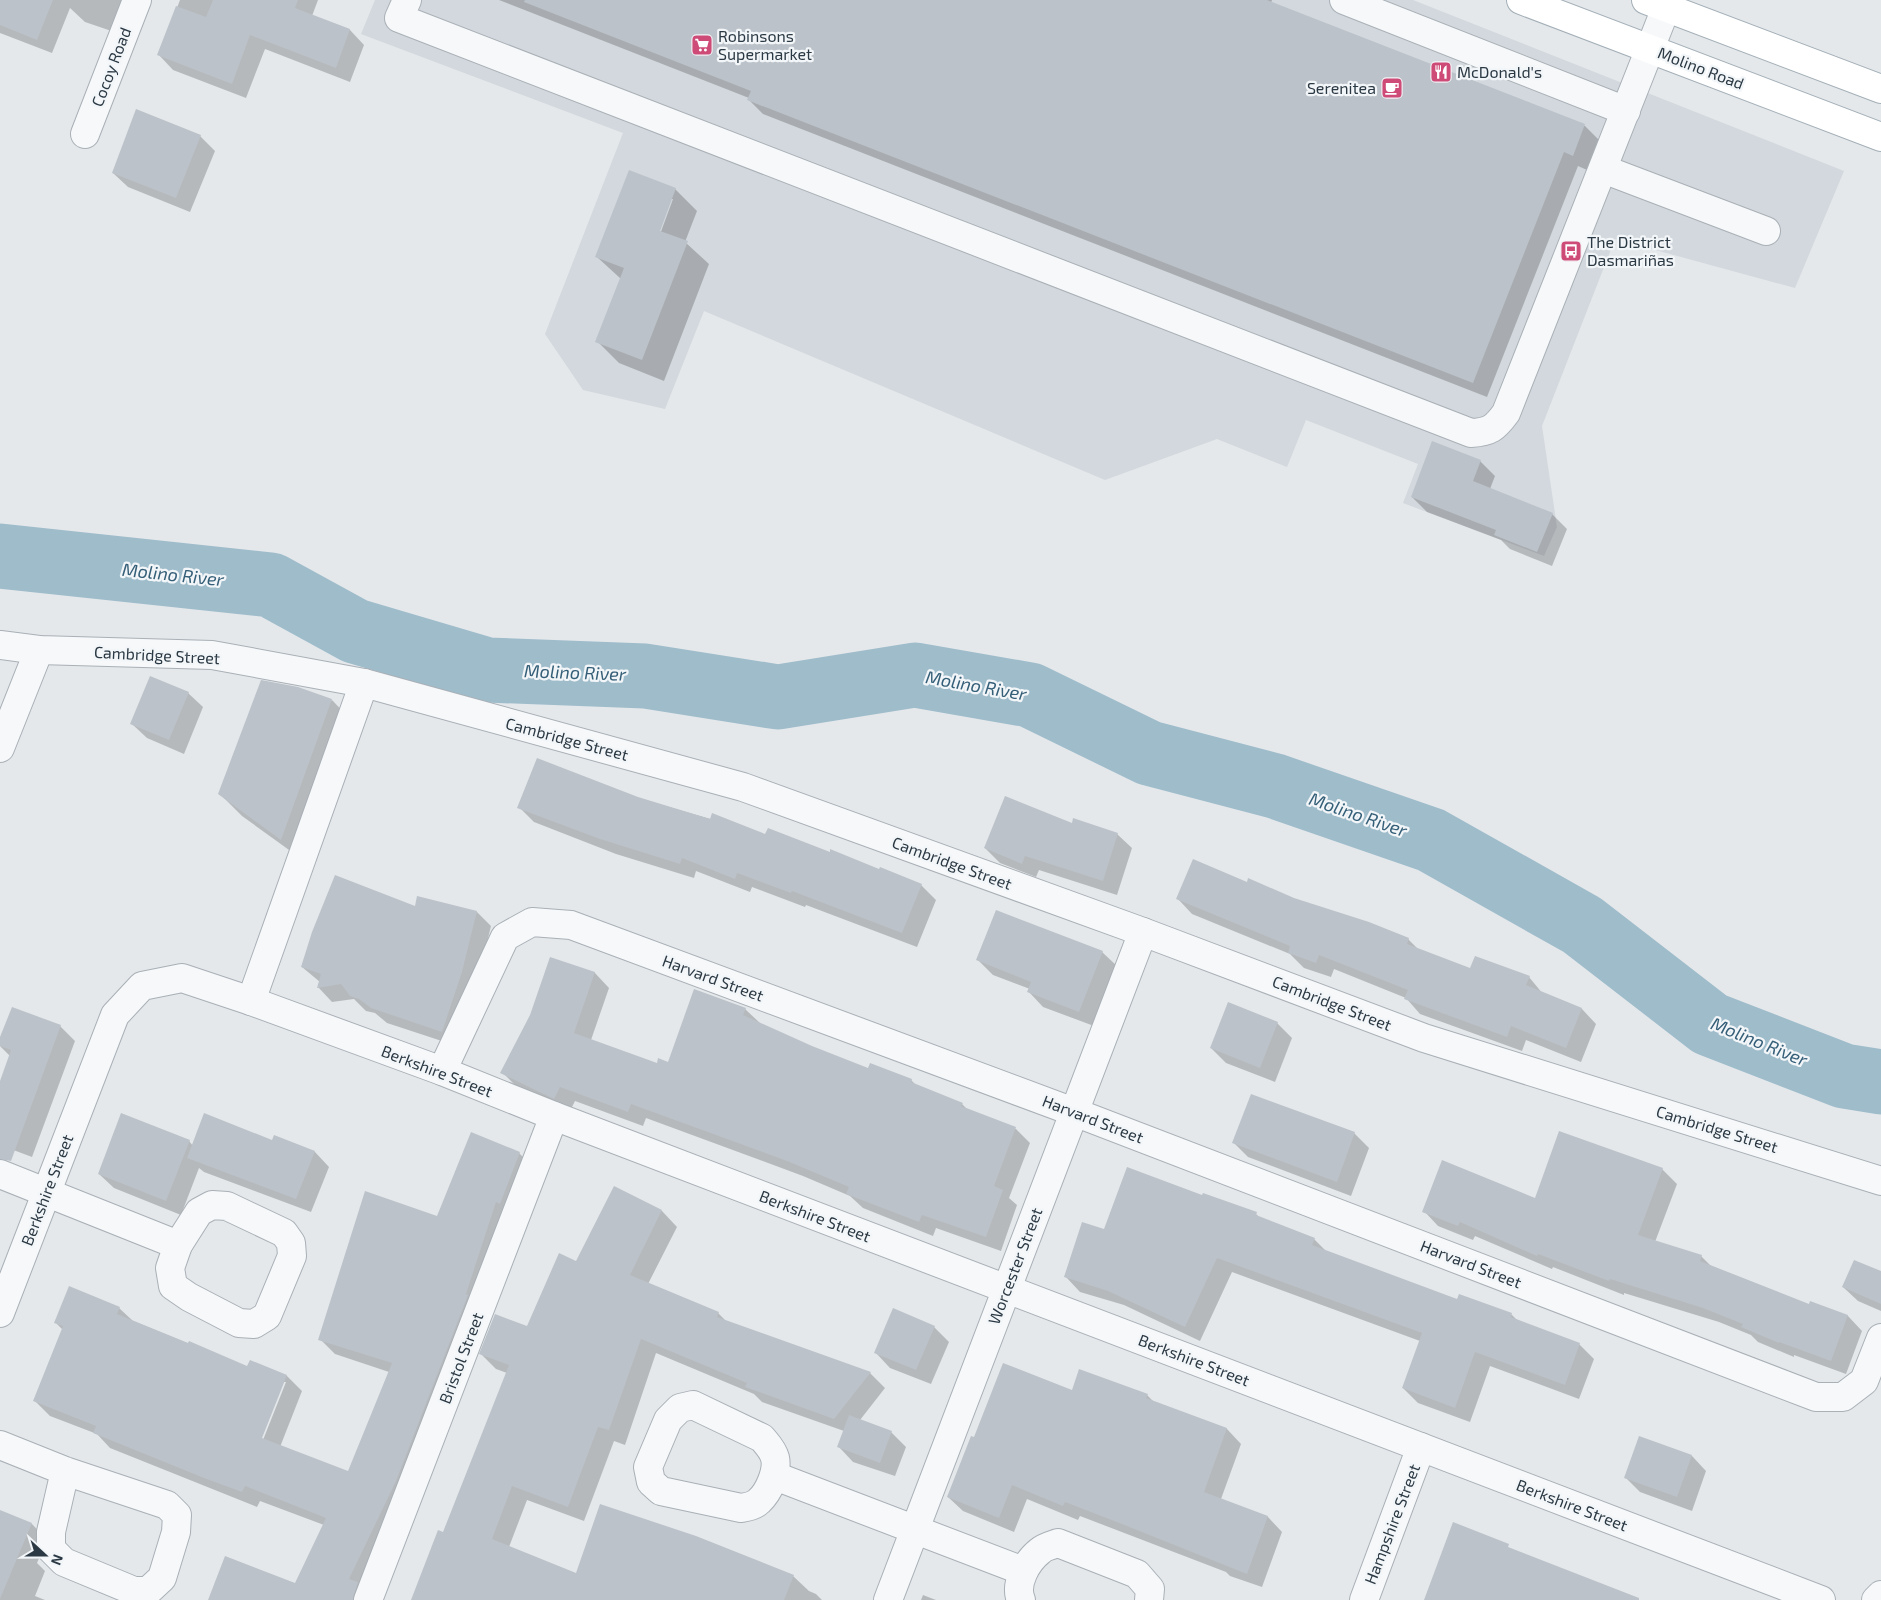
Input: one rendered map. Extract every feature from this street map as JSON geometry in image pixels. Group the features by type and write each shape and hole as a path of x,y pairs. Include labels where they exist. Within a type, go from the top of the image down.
{"main road":[{"name":"Molino Road","path":"1521,0 1881,137"},
{"path":"1656,4 1881,89"}],"street":[{"name":"Cocoy Road","path":"84,134 137,0"},
{"path":"407,0 400,18 1472,433 1486,432 1498,425 1506,413 1651,49 1656,4"},
{"path":"1344,0 1626,112"},
{"path":"1603,169 1766,231"},
{"name":"Cambridge Street","path":"0,645 39,650 212,655 364,682 743,787 1142,932 1424,1038 1881,1181"},
{"path":"0,748 39,650"},
{"path":"251,1001 364,682"},
{"name":"Harvard Street","path":"442,1071 506,937 532,922 571,926 1074,1112 1816,1397 1843,1397 1864,1381 1881,1338"},
{"name":"Worcester Street","path":"888,1600 1142,932"},
{"name":"Berkshire Street","path":"0,1313 115,1015 142,986 182,978 251,1001 442,1071 554,1116 1821,1600"},
{"name":"Bristol Street","path":"368,1600 554,1116"},
{"path":"0,1174 178,1245"},
{"path":"212,1205 227,1206 284,1233 291,1243 292,1256 267,1316 254,1324 238,1323 189,1297 173,1286 170,1268 178,1245 199,1212 212,1205"},
{"path":"692,1405 762,1438 769,1446 775,1458 775,1476 759,1501 749,1507 740,1508 661,1491 651,1482 648,1467 668,1420 680,1408 692,1405"},
{"path":"0,1445 65,1471 167,1505 177,1515 176,1532 162,1578 148,1591 134,1591 64,1562 51,1548 51,1532 65,1471"},
{"name":"Hampshire Street","path":"1364,1600 1421,1447"},
{"path":"775,1476 1023,1571"},
{"path":"1021,1600 1019,1594 1023,1571 1040,1551 1058,1543 1137,1574 1150,1589 1150,1600"},
{"path":"1876,1600 1881,1595"}],"shaded area":[{"name":"The District Dasmariñas","path":"375,0 1413,0 1844,171 1795,288 1615,239 1542,426 1557,527 1544,556 1403,503 1418,464 1306,420 1287,467 1217,439 1105,480 704,311 665,409 583,390 545,334 623,133 361,34"}],"building":[{"path":"0,0 53,0 37,40 0,25"},
{"path":"213,0 298,0 295,8 350,29 336,68 250,35 232,84 157,55 176,6 206,17"},
{"path":"525,0 1267,0 1585,124 1573,156 1564,152 1473,383 747,100 751,91 524,2"},
{"path":"136,109 201,135 176,198 112,173"},
{"path":"629,170 676,188 660,231 688,241 642,360 595,342 624,268 595,257"},
{"path":"1432,441 1481,460 1473,481 1553,513 1537,552 1494,535 1496,530 1411,497"},
{"path":"150,676 189,692 169,740 130,724"},
{"path":"261,680 298,687 332,699 281,840 218,794"},
{"path":"537,758 638,797 710,819 712,813 765,834 768,828 830,852 830,849 879,869 880,867 922,884 902,933 792,891 791,893 737,873 735,879 682,858 680,864 600,839 517,808"},
{"path":"1005,796 1072,823 1073,818 1118,833 1103,881 1025,856 1022,864 984,848"},
{"path":"1193,859 1247,882 1248,878 1294,898 1369,922 1409,938 1407,944 1470,968 1475,956 1530,976 1526,985 1582,1008 1566,1048 1511,1026 1507,1037 1404,999 1408,990 1319,955 1316,963 1288,953 1290,946 1176,899"},
{"path":"335,875 415,906 417,896 477,911 462,972 442,1032 371,1008 359,999 350,996 341,984 317,988 321,974 301,967 312,932"},
{"path":"996,910 1103,951 1079,1012 1027,992 1031,982 976,960"},
{"path":"550,957 595,972 574,1033 657,1063 658,1058 668,1062 694,989 746,1008 743,1015 812,1046 868,1068 870,1063 912,1079 911,1082 963,1103 961,1106 1016,1127 994,1186 1003,1190 986,1237 922,1215 919,1222 846,1194 849,1187 787,1161 631,1104 628,1112 560,1087 554,1099 500,1073 530,1015"},
{"path":"1228,1002 1278,1022 1260,1068 1210,1048"},
{"path":"12,1007 61,1025 11,1161 0,1159 0,1081 11,1050 0,1046 0,1037"},
{"path":"1251,1094 1355,1132 1337,1182 1232,1143"},
{"path":"121,1113 190,1140 166,1201 98,1174"},
{"path":"204,1113 272,1140 274,1135 315,1151 296,1199 187,1158"},
{"path":"1559,1131 1663,1168 1638,1235 1702,1255 1700,1261 1809,1304 1810,1301 1848,1315 1831,1361 1779,1343 1741,1327 1743,1324 1703,1308 1610,1279 1609,1281 1538,1254 1537,1256 1460,1222 1458,1226 1422,1212 1442,1160 1535,1198"},
{"path":"471,1132 520,1152 500,1204 496,1202 466,1294 468,1295 396,1481 349,1579 358,1582 353,1600 208,1600 225,1556 295,1583 326,1518 245,1486 242,1492 204,1478 93,1433 96,1426 33,1401 63,1326 54,1323 69,1286 120,1307 117,1314 188,1343 189,1341 247,1366 250,1360 287,1375 262,1438 348,1471 392,1363 318,1340 365,1191 437,1216"},
{"path":"1127,1167 1202,1195 1203,1193 1257,1212 1256,1215 1315,1238 1312,1245 1457,1299 1459,1294 1512,1313 1511,1317 1580,1343 1565,1385 1475,1352 1455,1408 1402,1388 1422,1333 1217,1258 1185,1327 1108,1291 1064,1277 1082,1222 1104,1229"},
{"path":"614,1186 662,1210 630,1275 719,1312 717,1317 871,1372 834,1419 745,1387 747,1383 641,1339 609,1430 598,1427 568,1507 512,1486 492,1539 576,1573 600,1504 696,1536 794,1575 784,1600 411,1600 438,1530 443,1532 509,1365 479,1354 495,1314 527,1326 559,1253 576,1261"},
{"path":"1854,1260 1881,1271 1881,1304 1842,1287"},
{"path":"893,1308 935,1326 916,1370 874,1353"},
{"path":"1003,1363 1072,1390 1079,1369 1148,1394 1146,1398 1227,1428 1204,1492 1268,1516 1247,1574 1065,1502 1063,1506 1012,1485 999,1518 947,1497 971,1436 974,1437"},
{"path":"849,1415 892,1431 880,1463 837,1447"},
{"path":"1639,1436 1692,1455 1677,1497 1624,1478"},
{"path":"0,1510 32,1523 0,1599"},
{"path":"1453,1522 1509,1544 1508,1547 1639,1598 1639,1600 1424,1600"}],"waterway":[{"name":"Molino River","path":"0,556 271,585 355,631 487,670 645,676 778,697 915,675 1030,695 1149,753 1275,786 1431,840 1582,925 1710,1024 1844,1076 1881,1082"}],"place":[{"name":"Robinsons Supermarket","path":"702,45"},
{"name":"McDonald's","path":"1441,72"},
{"name":"Serenitea","path":"1392,88"},
{"name":"The District Dasmariñas","path":"1571,251"}]}
